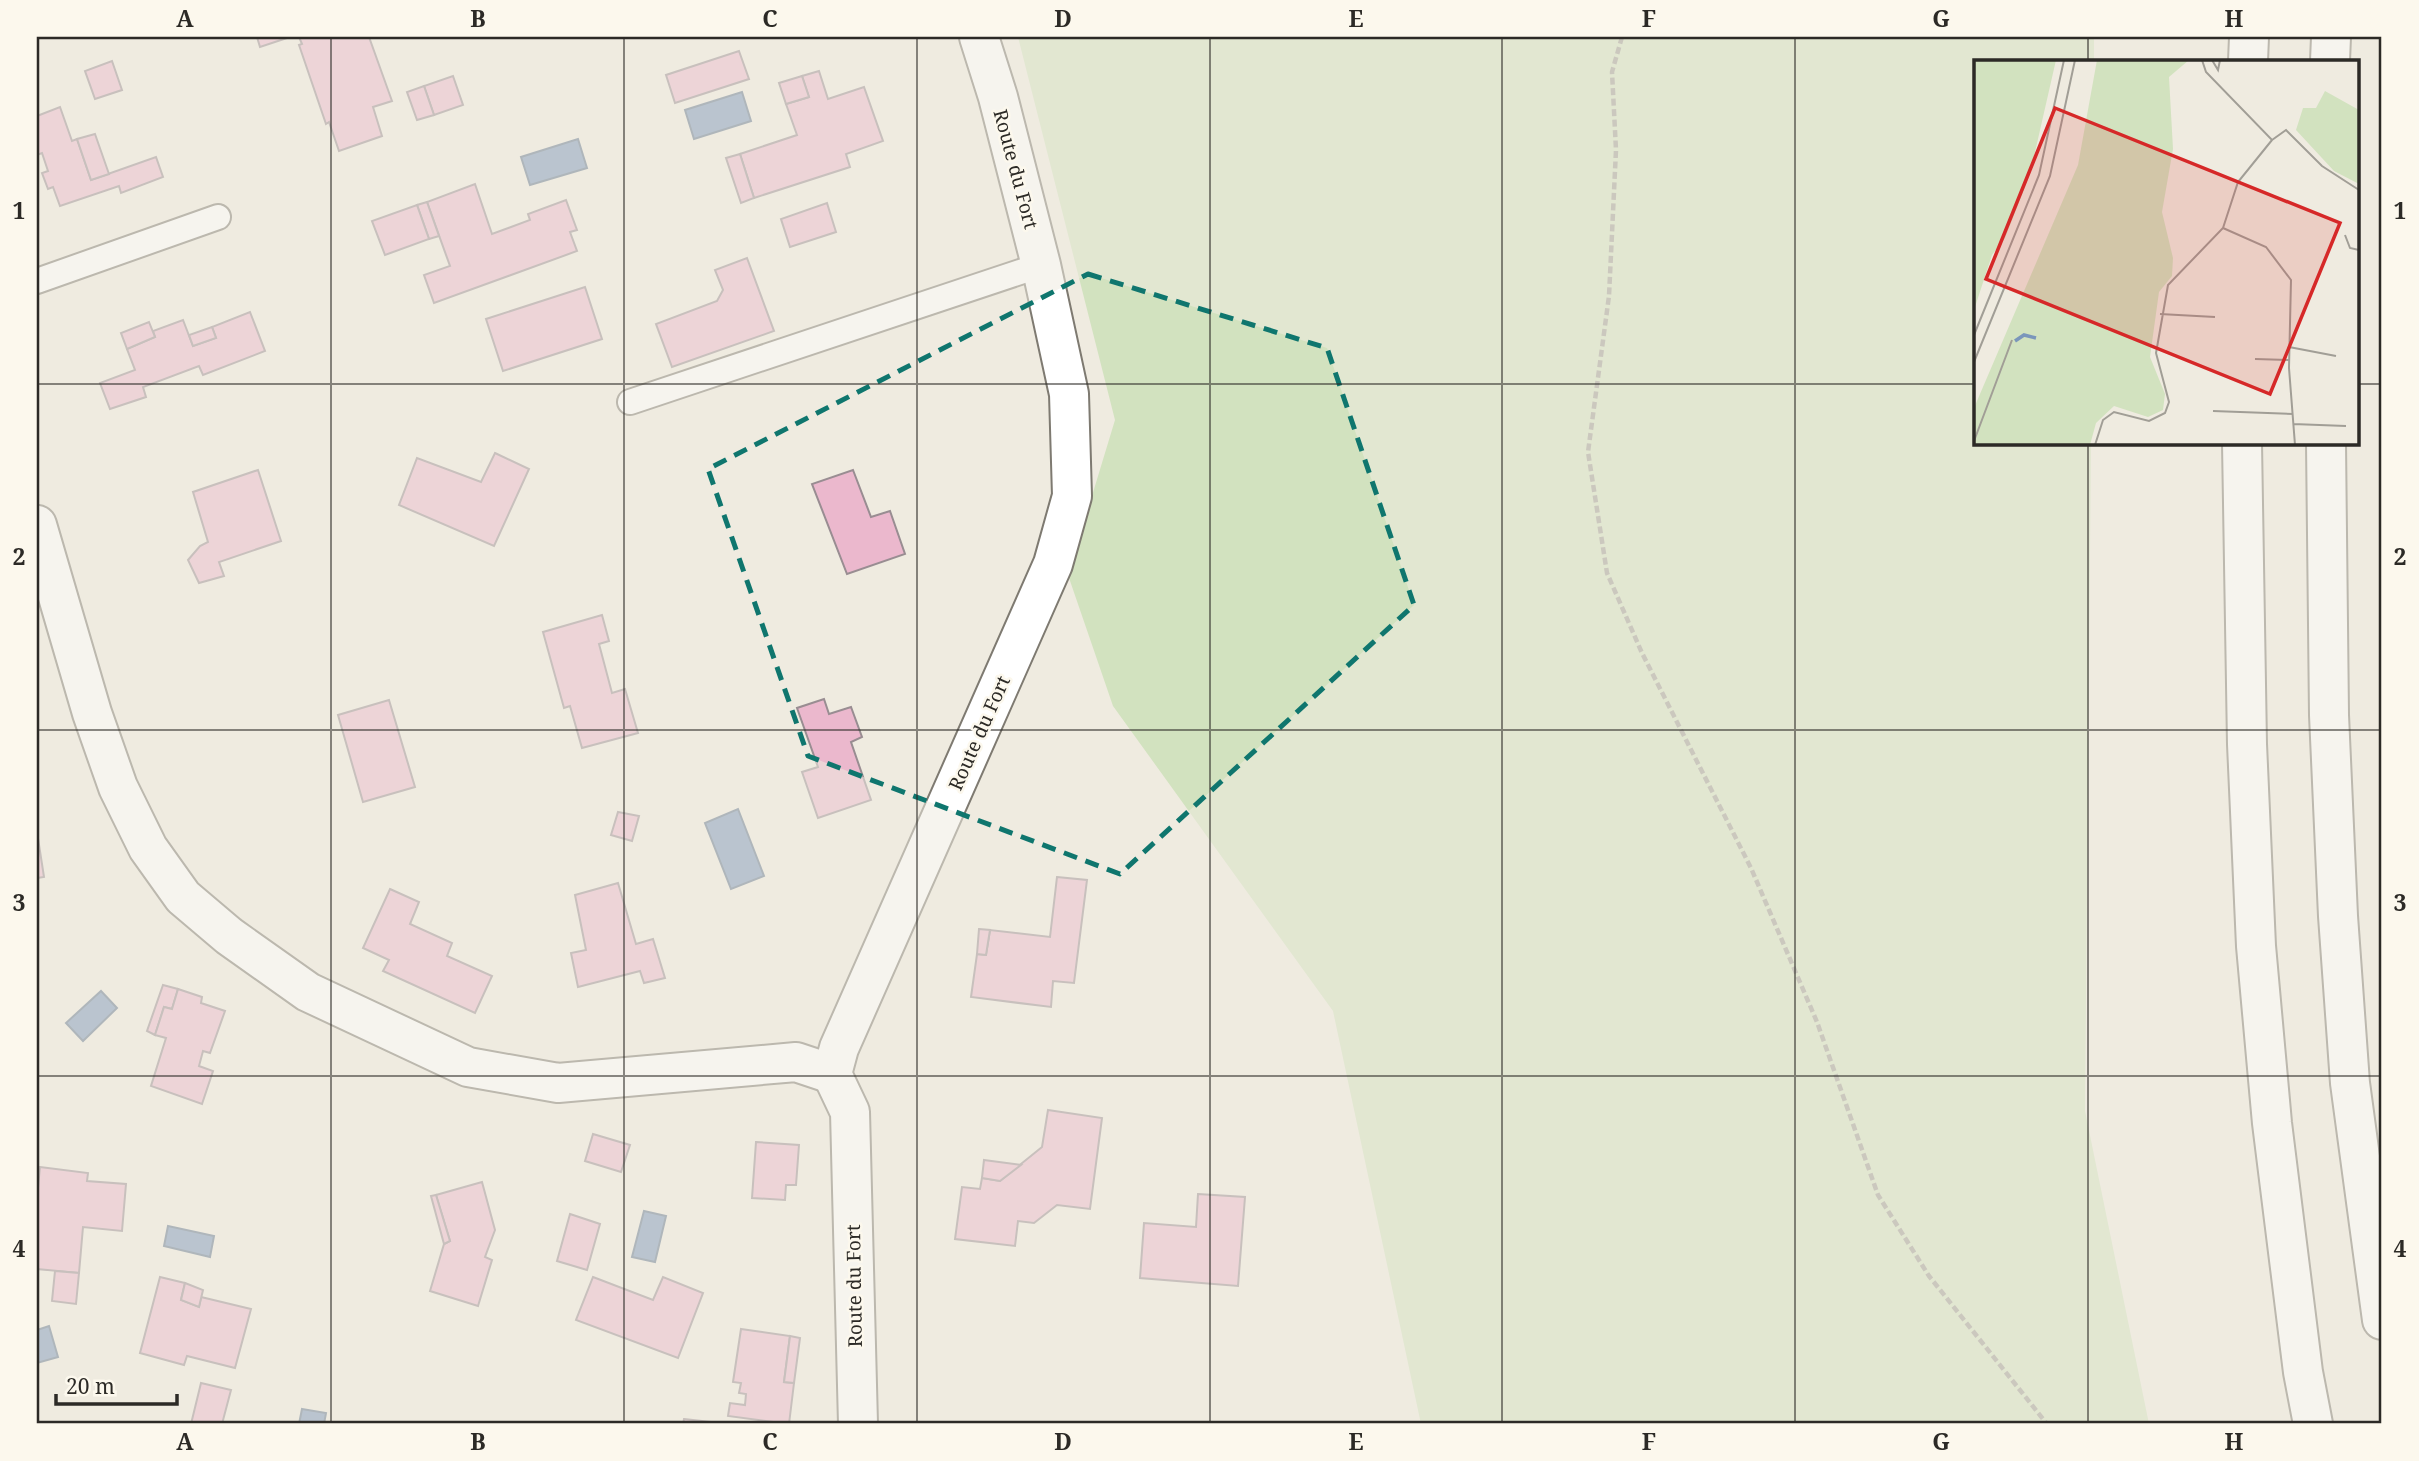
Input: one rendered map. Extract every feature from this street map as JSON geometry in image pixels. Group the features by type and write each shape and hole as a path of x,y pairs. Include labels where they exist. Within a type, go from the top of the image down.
{"main road":[{"name":"Route du Fort","path":"858,1424 850,1112 832,1074 839,1048 1054,564 1072,496 1069,394 1041,265 998,97 979,37"},
{"path":"2248,60 2249,37"},
{"path":"2330,60 2331,37"},
{"path":"2242,444 2247,744 2256,946 2274,1137 2303,1372 2313,1424"},
{"path":"2326,444 2329,715 2338,916 2350,1083 2382,1320"},
{"path":"37,525 96,725 118,787 148,848 183,897 229,936 308,992 468,1067 558,1083 796,1062 832,1074"}],"lane":[{"path":"37,281 218,217"},
{"path":"630,402 1041,265"}],"path":[{"path":"1622,37 1612,72 1616,150 1609,296 1588,452 1607,573 1642,653 1757,881 1817,1022 1878,1195 1929,1276 2047,1424"}],"highlighted area":[{"path":"1088,274 1327,348 1414,605 1120,874 808,756 708,469"}],"green space":[{"path":"1018,37 2094,37 2094,60 1974,60 1974,444 2091,444 2085,1111 2149,1424 1421,1424 1333,1011 1113,706 1068,575 1115,420"}],"water":[{"path":"742,92 751,121 694,139 685,110"},
{"path":"578,139 587,168 530,185 521,157"},
{"path":"738,809 764,876 731,889 705,823"},
{"path":"101,991 117,1008 83,1041 66,1023"},
{"path":"644,1211 666,1216 655,1262 632,1257"},
{"path":"168,1226 214,1236 210,1257 164,1246"},
{"path":"49,1326 58,1357 37,1363 37,1330"},
{"path":"302,1409 326,1413 324,1424 299,1424"}],"building":[{"path":"257,37 290,37 260,47"},
{"path":"299,37 369,37 392,101 373,107 382,136 339,151 329,122 326,124 299,45 302,44"},
{"path":"739,51 749,79 675,103 666,75"},
{"path":"112,61 122,90 95,99 85,71"},
{"path":"819,71 828,99 864,87 883,141 846,154 850,167 754,198 740,154 797,135 786,104 809,97 802,76"},
{"path":"453,76 463,105 434,115 424,86"},
{"path":"802,76 809,97 786,104 779,83"},
{"path":"424,86 434,115 417,120 407,92"},
{"path":"60,107 72,141 77,139 91,180 156,157 163,177 121,193 119,186 60,206 53,187 48,189 42,173 48,171 42,153 37,155 37,116"},
{"path":"95,134 109,174 91,180 77,139"},
{"path":"740,154 754,198 741,203 726,158"},
{"path":"475,184 492,234 530,220 528,214 566,200 577,230 570,232 577,251 434,303 424,275 450,266 427,202"},
{"path":"427,202 439,236 429,239 417,205"},
{"path":"827,203 836,232 790,247 781,219"},
{"path":"417,205 429,239 385,255 372,221"},
{"path":"747,258 774,331 672,367 656,324 717,301 723,290 715,270"},
{"path":"585,287 602,339 503,371 486,319"},
{"path":"250,312 265,351 203,375 199,366 143,387 146,397 110,409 100,383 135,370 127,349 155,337 153,331 183,320 193,346 216,338 212,327"},
{"path":"149,322 155,337 127,349 121,333"},
{"path":"212,327 216,338 193,346 189,335"},
{"path":"495,453 529,469 494,546 399,505 417,458 481,482"},
{"path":"258,470 281,541 219,562 224,576 199,583 188,560 200,546 208,542 193,492"},
{"path":"853,470 871,517 890,511 905,554 847,574 812,484"},
{"path":"602,615 609,641 599,644 612,693 625,689 638,733 582,748 570,706 564,708 543,632"},
{"path":"824,699 829,714 851,707 862,737 851,742 871,800 818,818 802,772 818,767 797,708"},
{"path":"389,700 415,787 363,802 338,715"},
{"path":"618,812 639,816 632,841 611,835"},
{"path":"37,832 44,877 37,878"},
{"path":"1057,877 1087,880 1074,983 1053,981 1051,1007 971,997 977,954 986,955 990,930 1050,937"},
{"path":"618,883 636,944 653,939 665,978 644,983 640,971 578,987 571,953 586,950 575,895"},
{"path":"390,889 419,902 410,924 452,943 447,956 492,976 475,1013 383,971 389,960 363,948"},
{"path":"979,929 990,930 986,955 977,954"},
{"path":"163,985 178,989 172,1009 164,1007 155,1035 147,1031"},
{"path":"178,989 202,997 201,1003 225,1011 210,1053 203,1051 199,1066 213,1071 202,1104 151,1086 166,1038 155,1035 164,1007 172,1009"},
{"path":"1048,1110 1102,1118 1090,1209 1057,1205 1034,1223 1018,1221 1015,1246 955,1239 962,1187 980,1189 982,1178 1000,1181 1042,1147"},
{"path":"593,1134 630,1145 621,1172 585,1161"},
{"path":"756,1142 799,1145 796,1185 786,1185 785,1200 752,1198"},
{"path":"984,1160 1021,1165 1000,1181 982,1178"},
{"path":"40,1167 88,1173 87,1181 126,1184 122,1231 83,1227 79,1273 37,1269"},
{"path":"482,1182 495,1230 485,1257 492,1260 478,1306 430,1291 444,1244 450,1241 436,1195"},
{"path":"1198,1194 1245,1197 1238,1286 1140,1278 1144,1223 1196,1227"},
{"path":"436,1195 450,1241 444,1244 431,1196"},
{"path":"570,1214 600,1224 587,1270 557,1261"},
{"path":"55,1271 79,1273 76,1304 52,1301"},
{"path":"160,1277 185,1283 181,1300 199,1307 201,1297 251,1309 235,1368 187,1356 184,1365 140,1353"},
{"path":"593,1277 653,1300 663,1277 703,1293 678,1358 576,1320"},
{"path":"185,1283 203,1290 199,1307 181,1300"},
{"path":"741,1329 790,1336 784,1382 794,1383 789,1424 728,1416 730,1403 745,1405 746,1394 739,1393 741,1383 733,1382"},
{"path":"790,1336 800,1338 794,1383 784,1382"},
{"path":"201,1383 231,1390 222,1424 191,1424"},
{"path":"684,1419 720,1423 683,1424"}]}
